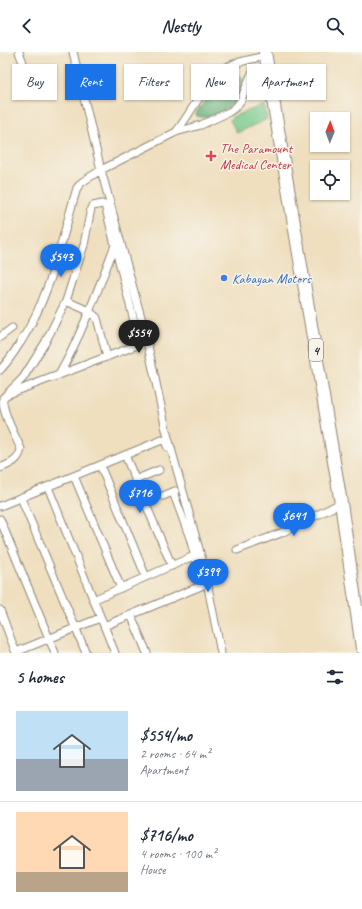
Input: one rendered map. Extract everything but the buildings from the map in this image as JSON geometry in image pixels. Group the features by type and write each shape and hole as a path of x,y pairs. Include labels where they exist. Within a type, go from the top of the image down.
{"highway":[{"name":"4","path":"266,58 341,503 362,648"}],"street":[{"path":"19,52 24,64"},
{"path":"73,52 101,170 144,332 167,434 204,567 221,653"},
{"path":"176,132 212,80 222,70 231,65 266,58"},
{"path":"0,370 8,362 30,326 44,297 57,263 77,188 82,182 101,170 176,132 201,125 229,112 236,107 241,100 251,75 259,70 266,58"},
{"path":"0,468 17,460 22,449 2,402 3,398 6,395 23,378 45,343 66,301 84,246 91,208 93,206 104,205 139,341 135,346 6,395"},
{"path":"59,375 72,351 115,245"},
{"path":"66,301 89,311 97,318 107,357"},
{"path":"0,337 12,328"},
{"path":"23,378 30,386"},
{"path":"0,506 162,440 167,444 171,457"},
{"path":"125,455 172,566"},
{"path":"100,465 146,577"},
{"path":"135,480 160,470"},
{"path":"74,476 120,588"},
{"path":"48,487 115,653"},
{"path":"104,626 201,586 202,584 196,555 175,491 163,496"},
{"path":"21,498 86,653"},
{"path":"237,550 281,533 341,503"},
{"path":"0,519 55,653"},
{"path":"93,600 196,555"},
{"path":"0,610 16,653 100,618"},
{"path":"131,616 147,653"}],"green space":[{"path":"239,74 243,78 239,97"},
{"path":"205,100 237,100 224,110 212,116 197,116 197,111"},
{"path":"264,105 267,119 237,133 230,120 232,117"}],"place":[{"name":"The Paramount Medical Center","path":"211,156"},
{"name":"Kabayan Motors","path":"224,278"}]}
